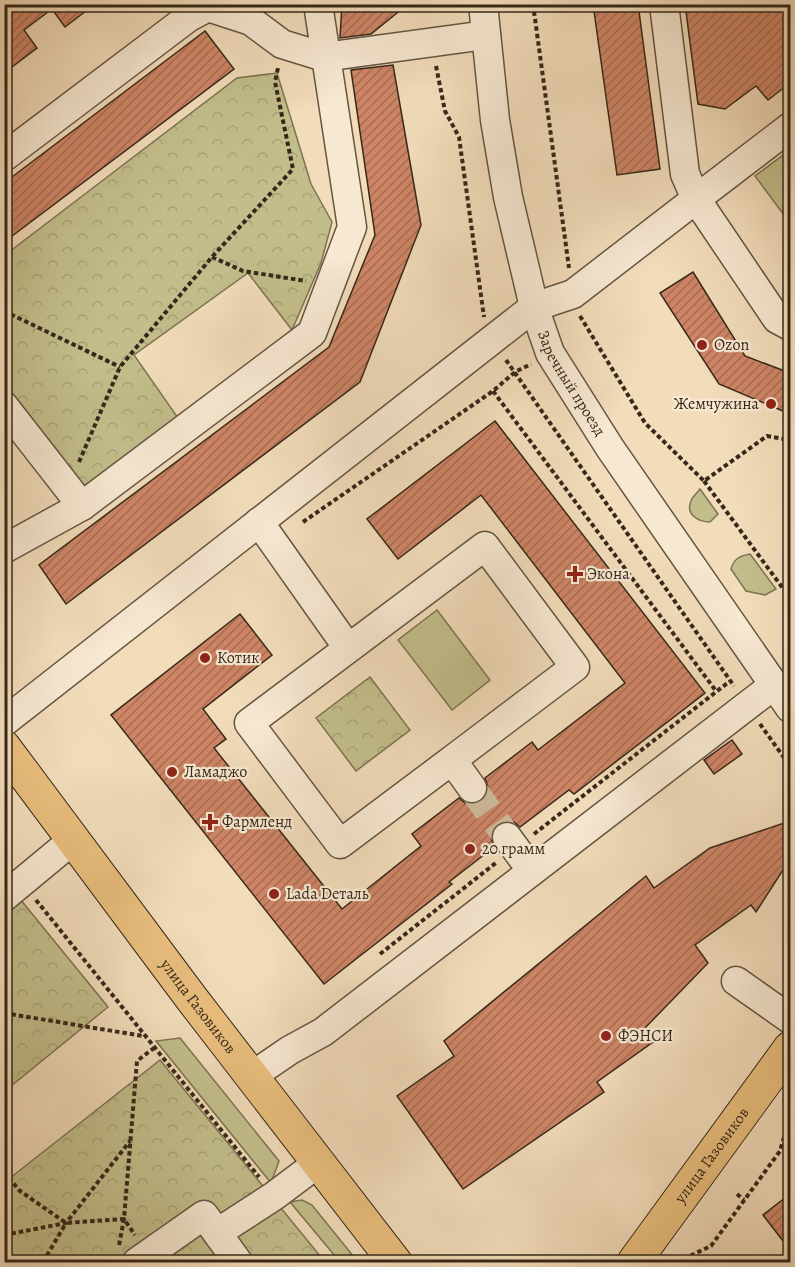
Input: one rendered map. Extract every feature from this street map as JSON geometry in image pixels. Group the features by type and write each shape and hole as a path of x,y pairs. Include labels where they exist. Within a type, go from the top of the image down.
{"main road":[{"name":"улица Газовиков","path":"4,747 395,1263"},
{"name":"улица Газовиков","path":"634,1263 790,1048"}],"street":[{"path":"4,549 82,506 312,333 352,227 324,57 318,4"},
{"name":"Заречный проезд","path":"483,4 495,120 508,197 534,307 550,353 610,448 782,696"},
{"path":"664,4 685,174 696,199 777,319 790,326"},
{"path":"4,157 184,11 208,7 251,21 282,44 324,57 486,35"},
{"path":"4,722 266,533 534,307 580,306 696,199 790,127"},
{"path":"4,406 82,506"},
{"path":"266,533 348,648"},
{"path":"485,546 575,667 452,760 340,844 249,723 485,546"},
{"path":"252,1076 290,1050 323,1032 532,871 782,696"},
{"path":"452,760 472,788"},
{"path":"507,837 532,871"},
{"path":"13,890 74,839"},
{"path":"736,981 790,1019"},
{"path":"217,1233 274,1196 318,1163"},
{"path":"132,1252 204,1215 238,1263"}],"path":[{"path":"533,4 554,169 580,306 645,423 704,480 790,598"},
{"path":"82,506 76,469 120,367 212,257 293,169 275,82 282,44"},
{"path":"212,257 243,271 330,285"},
{"path":"266,533 493,391 515,372 550,353 580,306"},
{"path":"4,311 120,367"},
{"path":"493,391 716,691"},
{"path":"704,480 768,436 790,440"},
{"path":"13,890 144,1036 274,1196"},
{"path":"4,1013 144,1036"},
{"path":"132,1252 124,1219 137,1061 154,1048"},
{"path":"677,1263 711,1246 780,1150 790,1117"},
{"path":"43,1263 66,1224 130,1140"},
{"path":"4,1172 20,1191 66,1224"},
{"path":"737,1194 744,1200"},
{"path":"4,1236 66,1224 124,1219"},
{"path":"124,1219 132,1252"}],"green space":[{"path":"277,73 311,184 332,222 321,263 292,330 248,273 134,355 178,418 83,492 5,390 5,255 237,78"},
{"path":"790,150 790,223 755,176"},
{"path":"700,489 718,514 710,522 702,521 691,514 692,499"},
{"path":"750,554 776,589 765,595 746,591 731,569 738,558"},
{"path":"437,610 490,680 452,710 398,640"},
{"path":"370,677 410,730 356,771 316,718"},
{"path":"20,899 108,1007 5,1091 5,911"},
{"path":"180,1038 279,1161 271,1183 156,1041"},
{"path":"160,1060 325,1262 5,1262 5,1182"},
{"path":"302,1200 312,1205 358,1262 340,1262 290,1202"}],"building":[{"path":"4,4 95,4 65,27 52,9 24,30 37,48 4,73"},
{"path":"342,4 408,4 371,34 340,38"},
{"path":"593,4 638,4 660,169 617,175"},
{"path":"685,4 790,4 790,83 768,100 756,86 725,109 698,104"},
{"path":"205,31 234,69 4,242 4,183"},
{"path":"393,65 421,225 360,382 66,604 39,565 329,347 375,235 351,70"},
{"path":"693,272 745,356 790,373 790,414 719,384 660,293"},
{"path":"495,421 705,693 574,794 569,790 520,827 514,822 506,821 497,824 492,830 491,838 494,847 449,882 452,884 324,984 111,715 240,614 272,655 203,709 226,739 214,748 342,909 421,846 412,834 459,798 465,803 473,804 482,801 487,795 488,787 485,778 532,742 538,750 625,683 481,495 398,559 367,519"},
{"path":"732,740 742,754 714,774 704,760"},
{"path":"790,821 790,859 756,912 751,905 695,945 708,963 644,1029 653,1042 597,1082 604,1092 463,1189 397,1096 454,1056 444,1041 646,876 654,888 710,848"},
{"path":"790,1194 790,1250 763,1215"}],"tunnel":[{"path":"472,788 507,837"}],"place":[{"name":"Ozon","path":"702,345"},
{"name":"Жемчужина","path":"771,404"},
{"name":"Экона","path":"575,574"},
{"name":"Котик","path":"205,658"},
{"name":"Ламаджо","path":"172,772"},
{"name":"Фармленд","path":"210,822"},
{"name":"20 грамм","path":"470,849"},
{"name":"Lada Dеталь","path":"274,894"},
{"name":"ФЭНСИ","path":"606,1036"}]}
